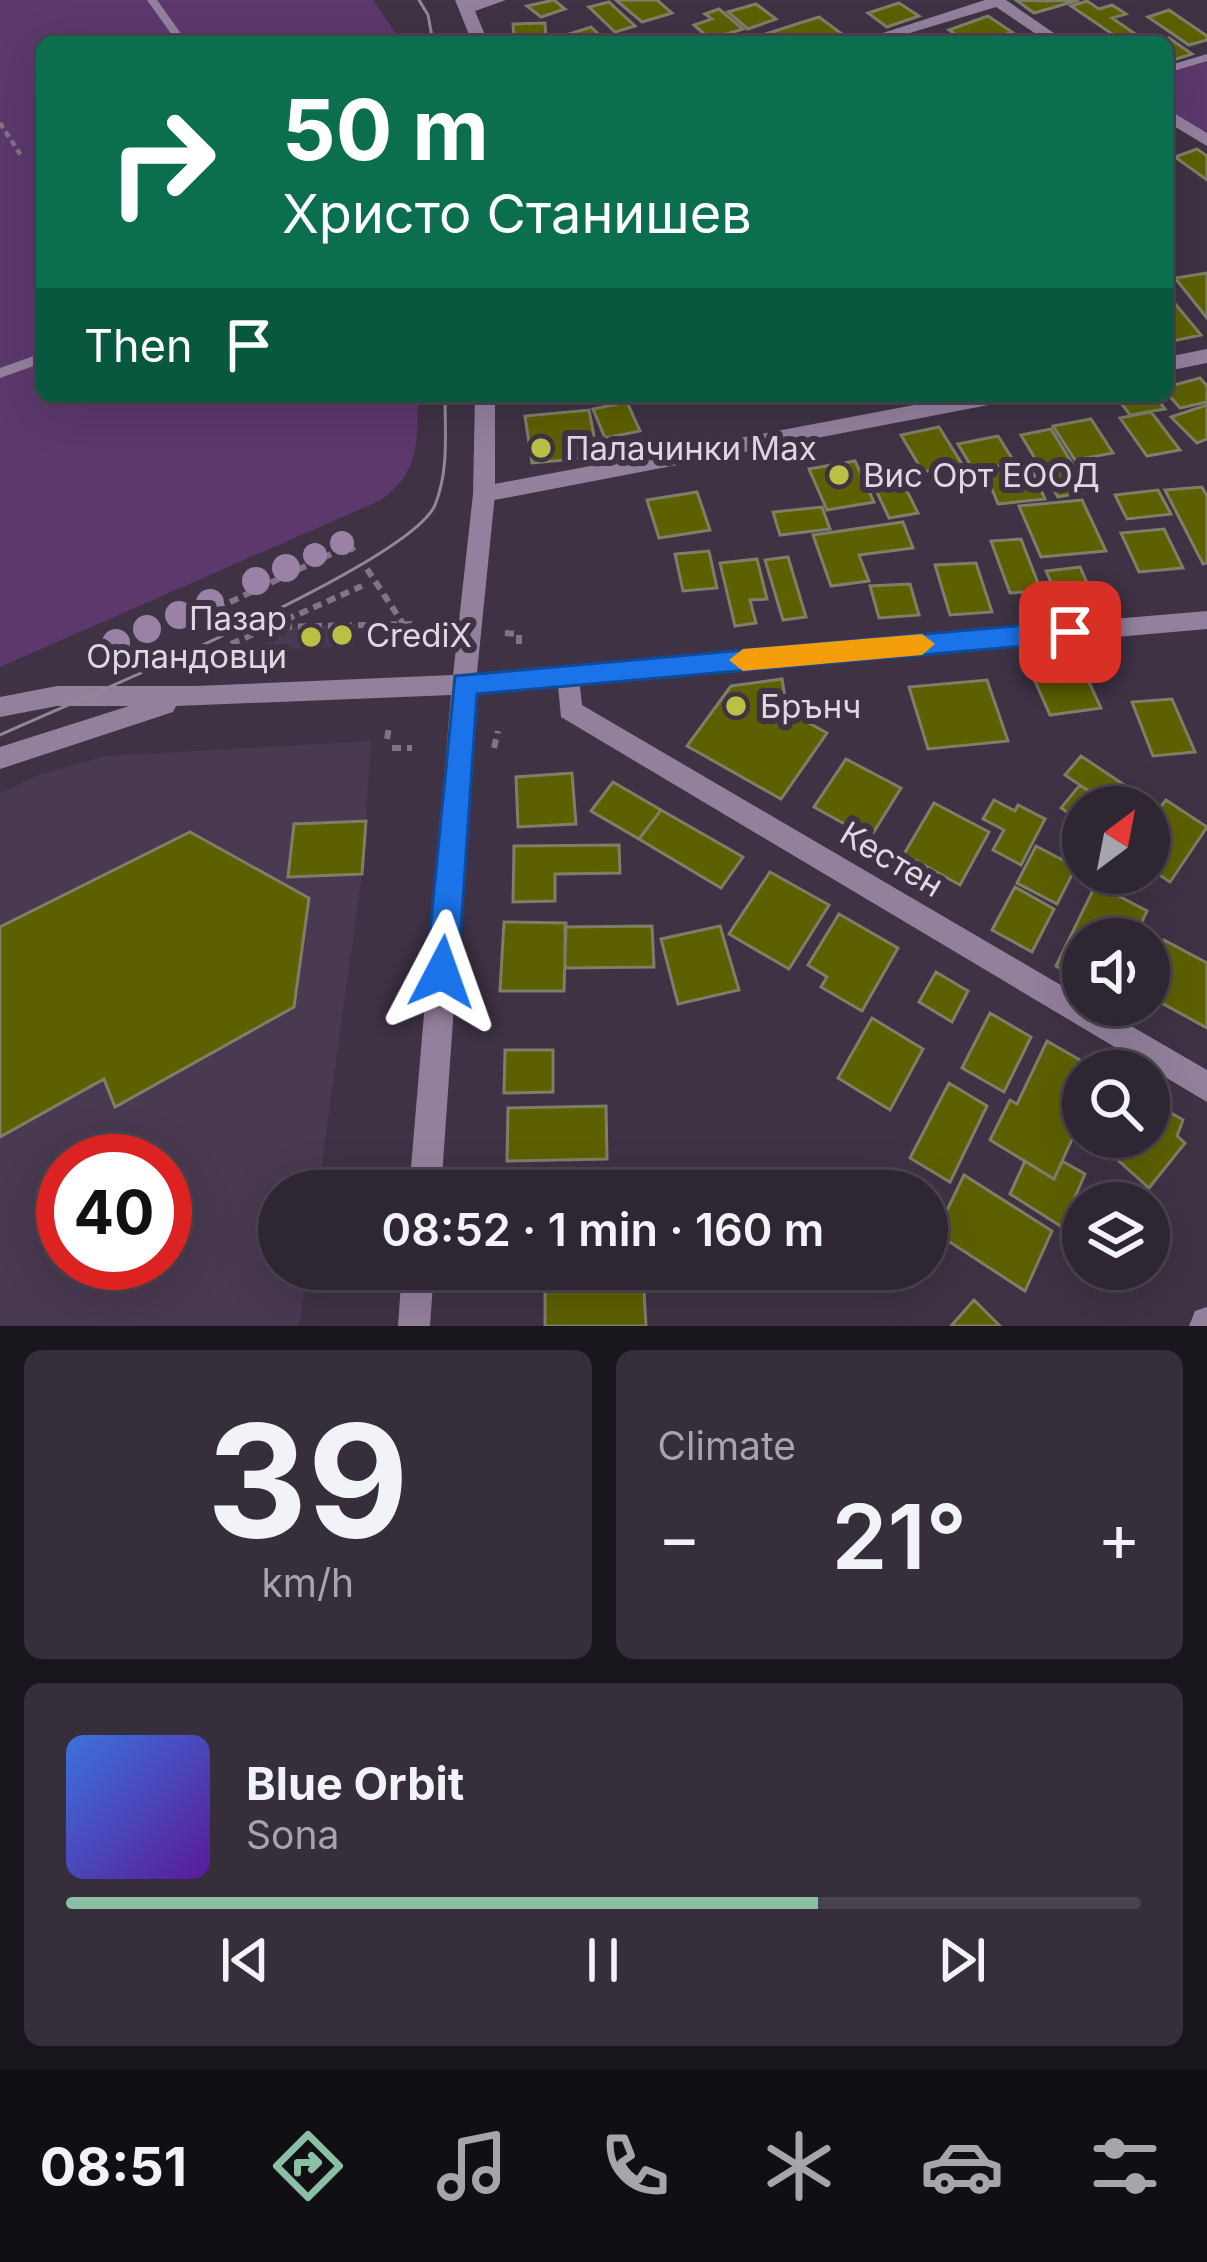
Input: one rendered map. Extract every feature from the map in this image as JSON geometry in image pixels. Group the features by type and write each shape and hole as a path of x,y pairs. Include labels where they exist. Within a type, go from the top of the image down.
{"street":[{"path":"478,36 466,4 498,0"},
{"path":"883,36 997,1 1050,36"},
{"path":"1173,118 1204,136"},
{"path":"1173,142 1204,136"},
{"path":"1173,364 1203,361"},
{"path":"426,1170 484,494 485,402"},
{"path":"484,494 967,402"},
{"path":"0,706 57,696 195,696 464,684 1207,620"},
{"name":"Кестен","path":"569,675 570,710 1207,1087"},
{"path":"0,758 195,696"},
{"path":"414,1326 417,1290"}],"lane":[{"path":"152,0 178,36"},
{"path":"1173,68 1207,57"},
{"path":"0,373 36,360"}],"path":[{"path":"0,123 22,157"},
{"path":"203,615 331,554"},
{"path":"367,569 402,622 401,635"},
{"path":"231,644 362,586"},
{"path":"268,627 414,624"},
{"path":"505,633 519,634 519,646"},
{"path":"387,739 389,727"},
{"path":"392,748 412,748"}],"shaded area":[{"path":"0,0 373,0 398,36 36,36 36,402 418,402 416,442 410,468 379,501 0,667"},
{"path":"1207,57 1207,131 1197,134 1173,118 1173,68"},
{"name":"Пазар Орландовци","path":"356,624 354,646 266,650 268,628"},
{"path":"371,741 362,874 321,1170 258,1170 258,1290 304,1290 299,1326 0,1326 0,793 39,775 105,756"}],"building":[{"path":"554,0 565,9 541,17 527,6"},
{"path":"616,0 657,0 672,13 642,22"},
{"path":"1016,0 1043,1 1079,0 1034,13"},
{"path":"1087,1 1099,9 1112,5 1126,14 1112,18 1138,36 1115,36 1071,6"},
{"path":"609,2 635,26 615,32 589,7"},
{"path":"899,3 919,16 887,27 868,13"},
{"path":"756,4 776,19 748,29 728,12"},
{"path":"719,9 743,29 707,36 694,25 712,19 705,14"},
{"path":"1169,10 1207,40 1189,45 1148,17"},
{"path":"988,16 1012,32 958,36 949,30"},
{"path":"819,17 845,36 759,36"},
{"path":"545,23 546,36 514,36 513,24"},
{"path":"591,27 601,36 563,36"},
{"path":"1173,41 1192,54 1173,60"},
{"path":"1197,149 1207,156 1207,180 1175,157"},
{"path":"1207,273 1207,318 1175,278"},
{"path":"1173,301 1201,335 1173,341"},
{"path":"1200,378 1207,386 1207,402 1180,408 1173,400 1173,385"},
{"path":"627,402 640,431 605,438 593,409"},
{"path":"1120,402 1160,402 1165,409 1130,415"},
{"path":"1207,405 1207,439 1197,443 1171,417"},
{"path":"589,410 598,457 532,463 525,416"},
{"path":"1151,412 1180,450 1147,456 1120,418"},
{"path":"1091,419 1113,453 1075,460 1053,426"},
{"path":"939,427 962,464 923,472 901,435"},
{"path":"1051,429 1089,491 1058,497 1021,435"},
{"path":"998,436 1015,463 974,471 958,444"},
{"path":"855,461 874,502 827,510 809,469"},
{"path":"1032,470 1045,499 998,504 986,474"},
{"path":"898,473 918,513 889,518 870,477"},
{"path":"1202,487 1207,496 1207,563 1203,564 1165,490"},
{"path":"1158,490 1171,514 1127,519 1115,495"},
{"path":"697,492 710,530 659,538 647,500"},
{"path":"1082,500 1106,551 1041,557 1019,506"},
{"path":"822,507 830,529 780,535 773,512"},
{"path":"903,522 913,548 859,555 869,581 831,586 813,535"},
{"path":"1164,529 1183,568 1139,572 1121,533"},
{"path":"1021,539 1041,591 1010,593 991,541"},
{"path":"709,551 717,588 683,591 675,554"},
{"path":"788,557 806,617 783,620 765,560"},
{"path":"757,559 767,599 750,600 756,623 735,626 720,563"},
{"path":"976,563 992,612 950,615 935,565"},
{"path":"1080,567 1097,605 1063,609 1046,571"},
{"path":"910,584 919,615 879,618 870,586"},
{"path":"1081,665 1101,708 1050,715 1031,672"},
{"path":"782,679 787,711 827,733 781,799 687,746 731,686"},
{"path":"987,680 1008,741 928,749 909,687"},
{"path":"1172,699 1195,752 1153,756 1132,702"},
{"path":"1081,756 1126,786 1081,786 1065,775"},
{"path":"846,759 901,788 870,838 814,807"},
{"path":"572,773 576,824 518,827 516,777"},
{"path":"613,782 661,810 639,839 591,811"},
{"path":"994,800 1015,811 1018,805 1045,819 1021,865 993,850 1004,830 983,819"},
{"path":"934,803 989,832 960,885 904,854"},
{"path":"1170,803 1207,827 1170,882"},
{"path":"661,810 743,857 721,888 639,839"},
{"path":"366,821 362,874 288,877 294,824"},
{"path":"190,832 309,898 294,1007 115,1107 104,1079 0,1137 0,927"},
{"path":"619,845 620,873 555,874 555,901 513,902 514,846"},
{"path":"1036,846 1062,860 1062,894 1057,904 1017,883"},
{"path":"770,872 829,905 789,969 729,934"},
{"path":"1015,887 1054,909 1032,952 992,930"},
{"path":"1091,894 1115,894 1147,911 1144,918 1079,918"},
{"path":"839,914 898,948 862,1011 821,987 827,977 808,965"},
{"path":"504,922 566,923 564,991 500,991"},
{"path":"652,926 654,967 565,968 565,927"},
{"path":"720,926 739,990 678,1004 661,939"},
{"path":"1170,943 1207,963 1207,1028 1170,1008"},
{"path":"936,972 968,991 952,1022 919,1002"},
{"path":"990,1013 1031,1037 1004,1092 962,1068"},
{"path":"872,1018 923,1049 890,1110 838,1078"},
{"path":"1047,1041 1063,1050 1064,1158 1054,1179 990,1140 1010,1100 1017,1104"},
{"path":"505,1050 553,1050 553,1092 504,1093"},
{"path":"949,1083 987,1106 950,1182 948,1170 930,1170 910,1158"},
{"path":"606,1106 607,1159 507,1161 508,1108"},
{"path":"1170,1112 1183,1120 1177,1136 1185,1143 1154,1182 1142,1182 1118,1160 1170,1158"},
{"path":"1025,1161 1054,1179 1062,1161 1085,1174 1082,1182 1062,1182 1062,1227 1010,1194"},
{"path":"964,1175 1052,1231 1025,1291 948,1241 948,1208"},
{"path":"545,1290 644,1290 646,1326 545,1326"},
{"path":"974,1300 1000,1326 951,1326"}],"tram line":[{"path":"419,0 432,36"},
{"path":"0,735 306,595 412,531 435,505 439,492 445,402"}],"slow traffic":[{"path":"743,660 922,644"}],"place":[{"name":"Палачинки Max","path":"541,448"},
{"name":"Вис Орт ЕООД","path":"839,475"},
{"name":"CrediX","path":"342,635"},
{"name":"Пазар Орландовци","path":"311,637"},
{"name":"Брънч","path":"736,706"}],"route":[{"path":"442,972 464,684 1070,632"}]}
